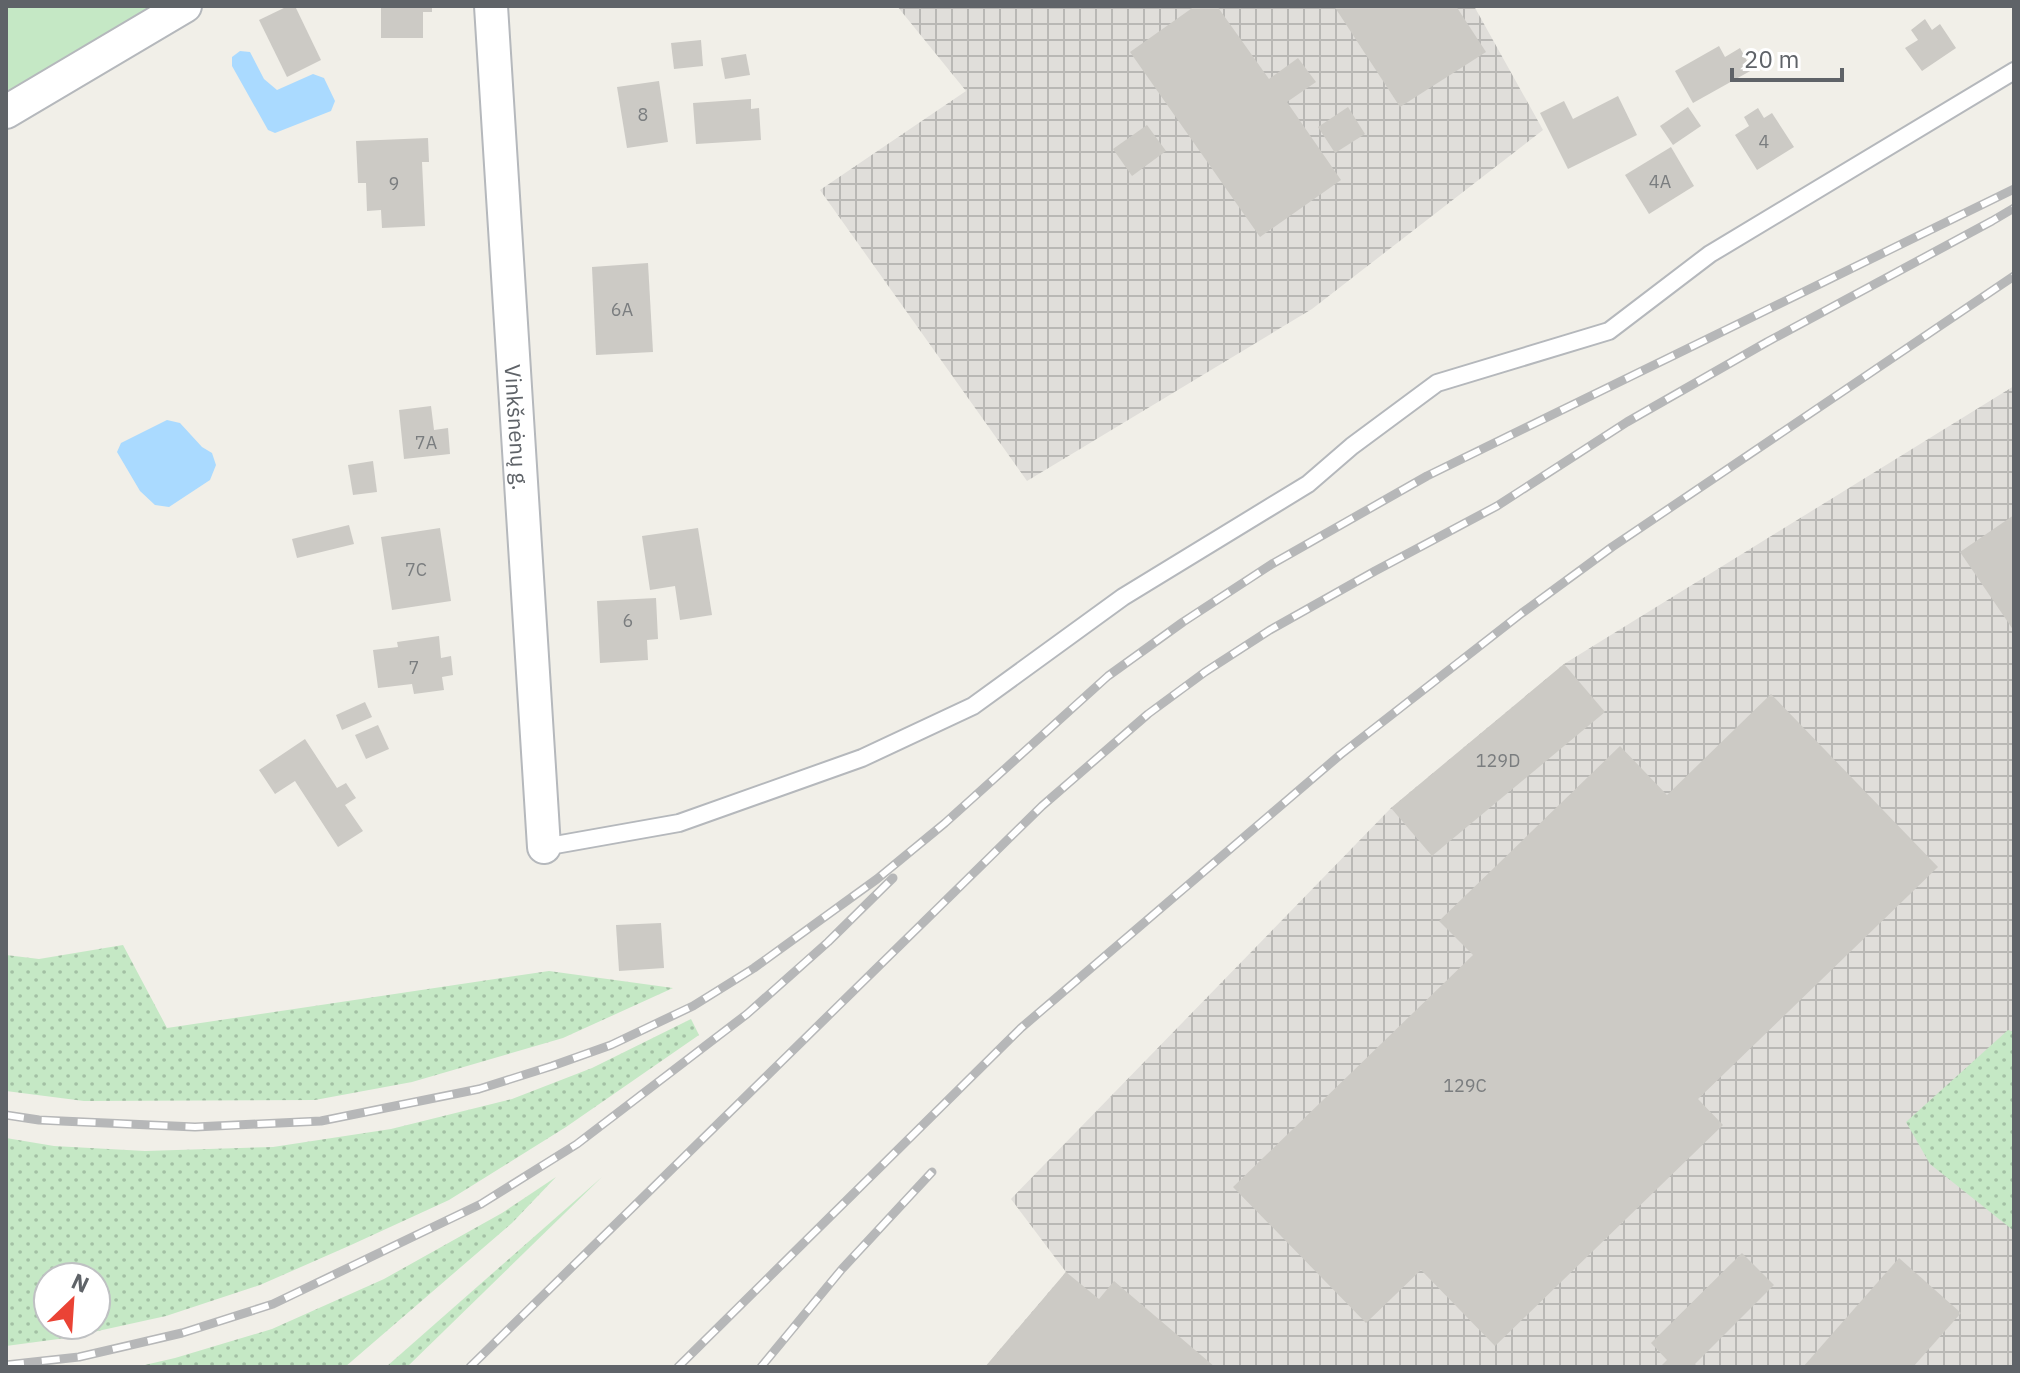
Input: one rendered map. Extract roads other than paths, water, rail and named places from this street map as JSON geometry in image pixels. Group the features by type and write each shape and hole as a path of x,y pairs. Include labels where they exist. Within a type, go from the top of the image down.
{"street":[{"path":"6,112 185,6"},
{"name":"Vinkšnėnų g.","path":"491,6 544,847"}],"lane":[{"path":"544,847 679,823 862,758 973,706 1123,597 1308,484 1352,446 1437,383 1609,331 1710,254 2014,71"}],"water":[{"path":"240,51 250,52 264,79 277,90 313,74 324,78 335,101 331,111 275,133 268,130 232,66 232,57"},
{"path":"167,420 180,423 202,447 212,453 216,465 210,480 169,507 155,505 140,491 117,452 121,443"}],"railway":[{"path":"6,1115 39,1120 195,1127 321,1121 479,1089 611,1045 693,1006 754,968 877,879 945,823 1108,676 1272,564 1427,476 2014,189"},
{"path":"470,1367 1042,806 1148,714 1270,630 1497,506 1627,422 1767,342 2014,208"},
{"path":"678,1367 1021,1028 1340,755 1612,547 2014,276"},
{"path":"6,1365 79,1357 182,1333 273,1304 481,1204 577,1144 747,1014 828,942 893,878"},
{"path":"761,1367 842,1269 932,1172"}]}
